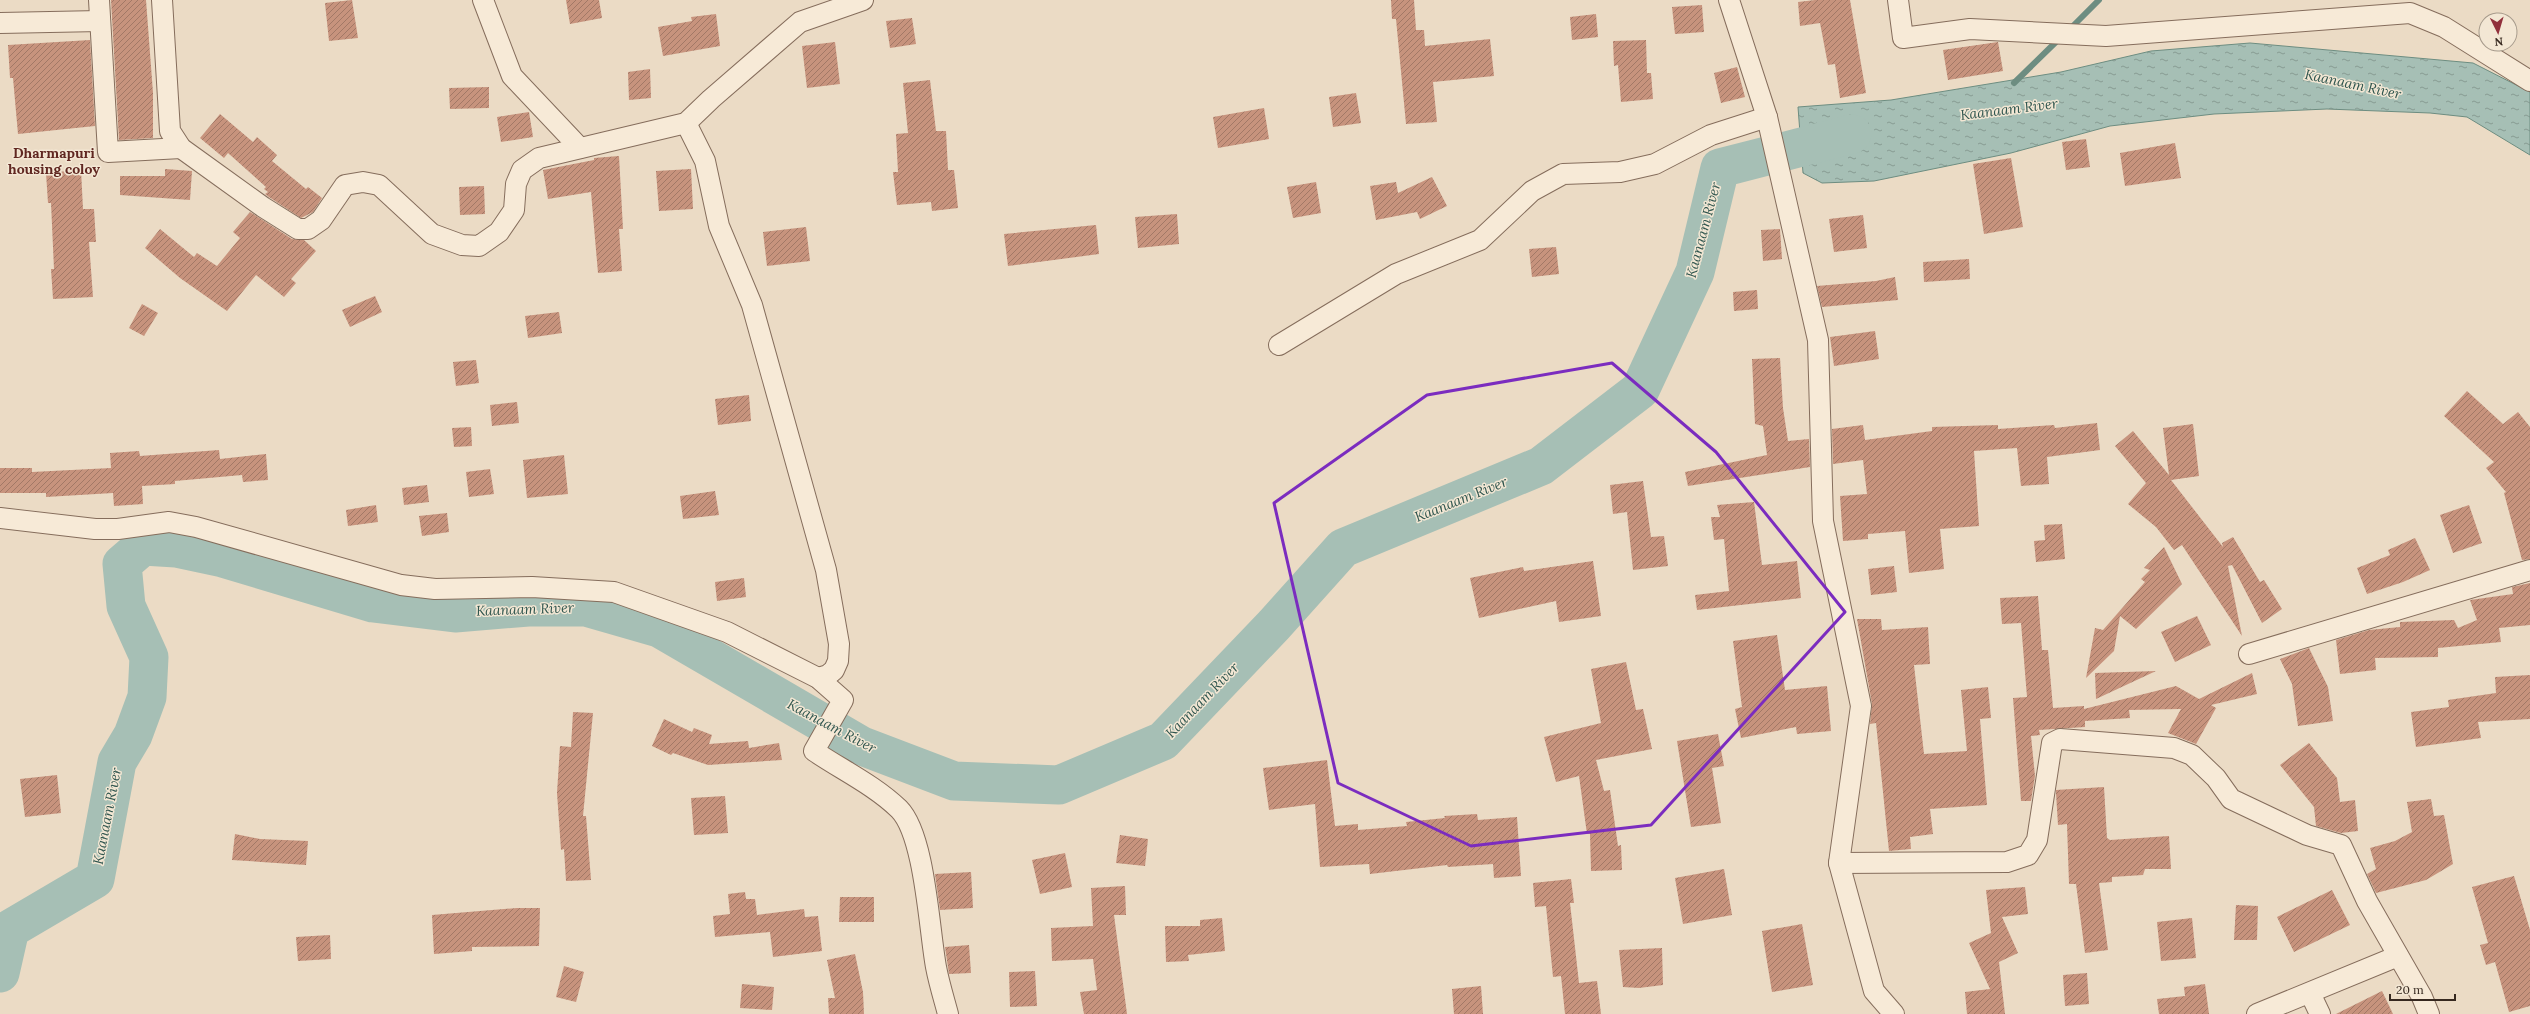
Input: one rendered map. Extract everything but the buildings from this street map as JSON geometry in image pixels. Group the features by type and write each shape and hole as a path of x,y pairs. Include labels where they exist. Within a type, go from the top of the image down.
{"street":[{"path":"99,0 108,152 181,148"},
{"path":"162,0 170,131 181,148 263,207 298,229 308,229 321,220 345,185 363,182 379,185 432,234 462,245 479,246 499,232 514,210 516,184 522,170 539,158 686,124 800,22 864,0"},
{"path":"483,0 512,76 580,148"},
{"path":"1729,0 1767,117 1818,340 1822,521 1861,706 1839,863 1874,990 1894,1014"},
{"path":"1898,0 1903,38 1970,29 2106,36 2410,13 2444,27 2530,81"},
{"path":"0,23 100,21"},
{"path":"1279,345 1396,274 1480,240 1532,191 1563,174 1620,172 1655,164 1711,135 1767,117"},
{"path":"686,124 705,161 719,226 752,305 826,570 839,644 838,661 834,670 828,676 818,678"},
{"path":"0,518 95,529 118,529 170,522 196,527 401,585 435,589 532,587 614,592 727,632 818,678 843,700 814,751 882,795 900,810 913,834 921,864 936,969 948,1014"},
{"path":"2249,654 2530,570"},
{"path":"1839,863 2007,862 2014,860 2028,855 2037,840 2052,743 2060,739 2174,748 2192,755 2216,778 2231,799 2307,835 2342,845 2366,902 2398,956 2429,1014"},
{"path":"2257,1014 2398,956"},
{"path":"2310,993 2320,1014"}],"highlighted area":[{"path":"1612,363 1716,452 1845,612 1651,825 1471,846 1338,783 1274,503 1427,395"}],"water":[{"path":"2250,43 2473,63 2530,92 2530,155 2467,117 2430,113 2327,109 2214,114 2110,126 2011,153 1874,181 1822,183 1803,173 1798,107 1891,100 2061,72 2151,51"}],"waterway":[{"path":"2069,30 2099,0"},
{"path":"2014,83 2059,39"},
{"name":"Kaanaam River","path":"0,973 10,929 95,879 117,762 133,735 147,697 149,657 126,606 122,564 143,546 176,548 223,558 373,603 455,613 528,607 586,607 659,628 862,746 954,781 1059,785 1163,741 1274,625 1343,548 1541,466 1640,390 1695,272 1720,168 1852,134"}],"district":[{"name":"Dharmapuri housing coloy","path":"54,162"}]}
